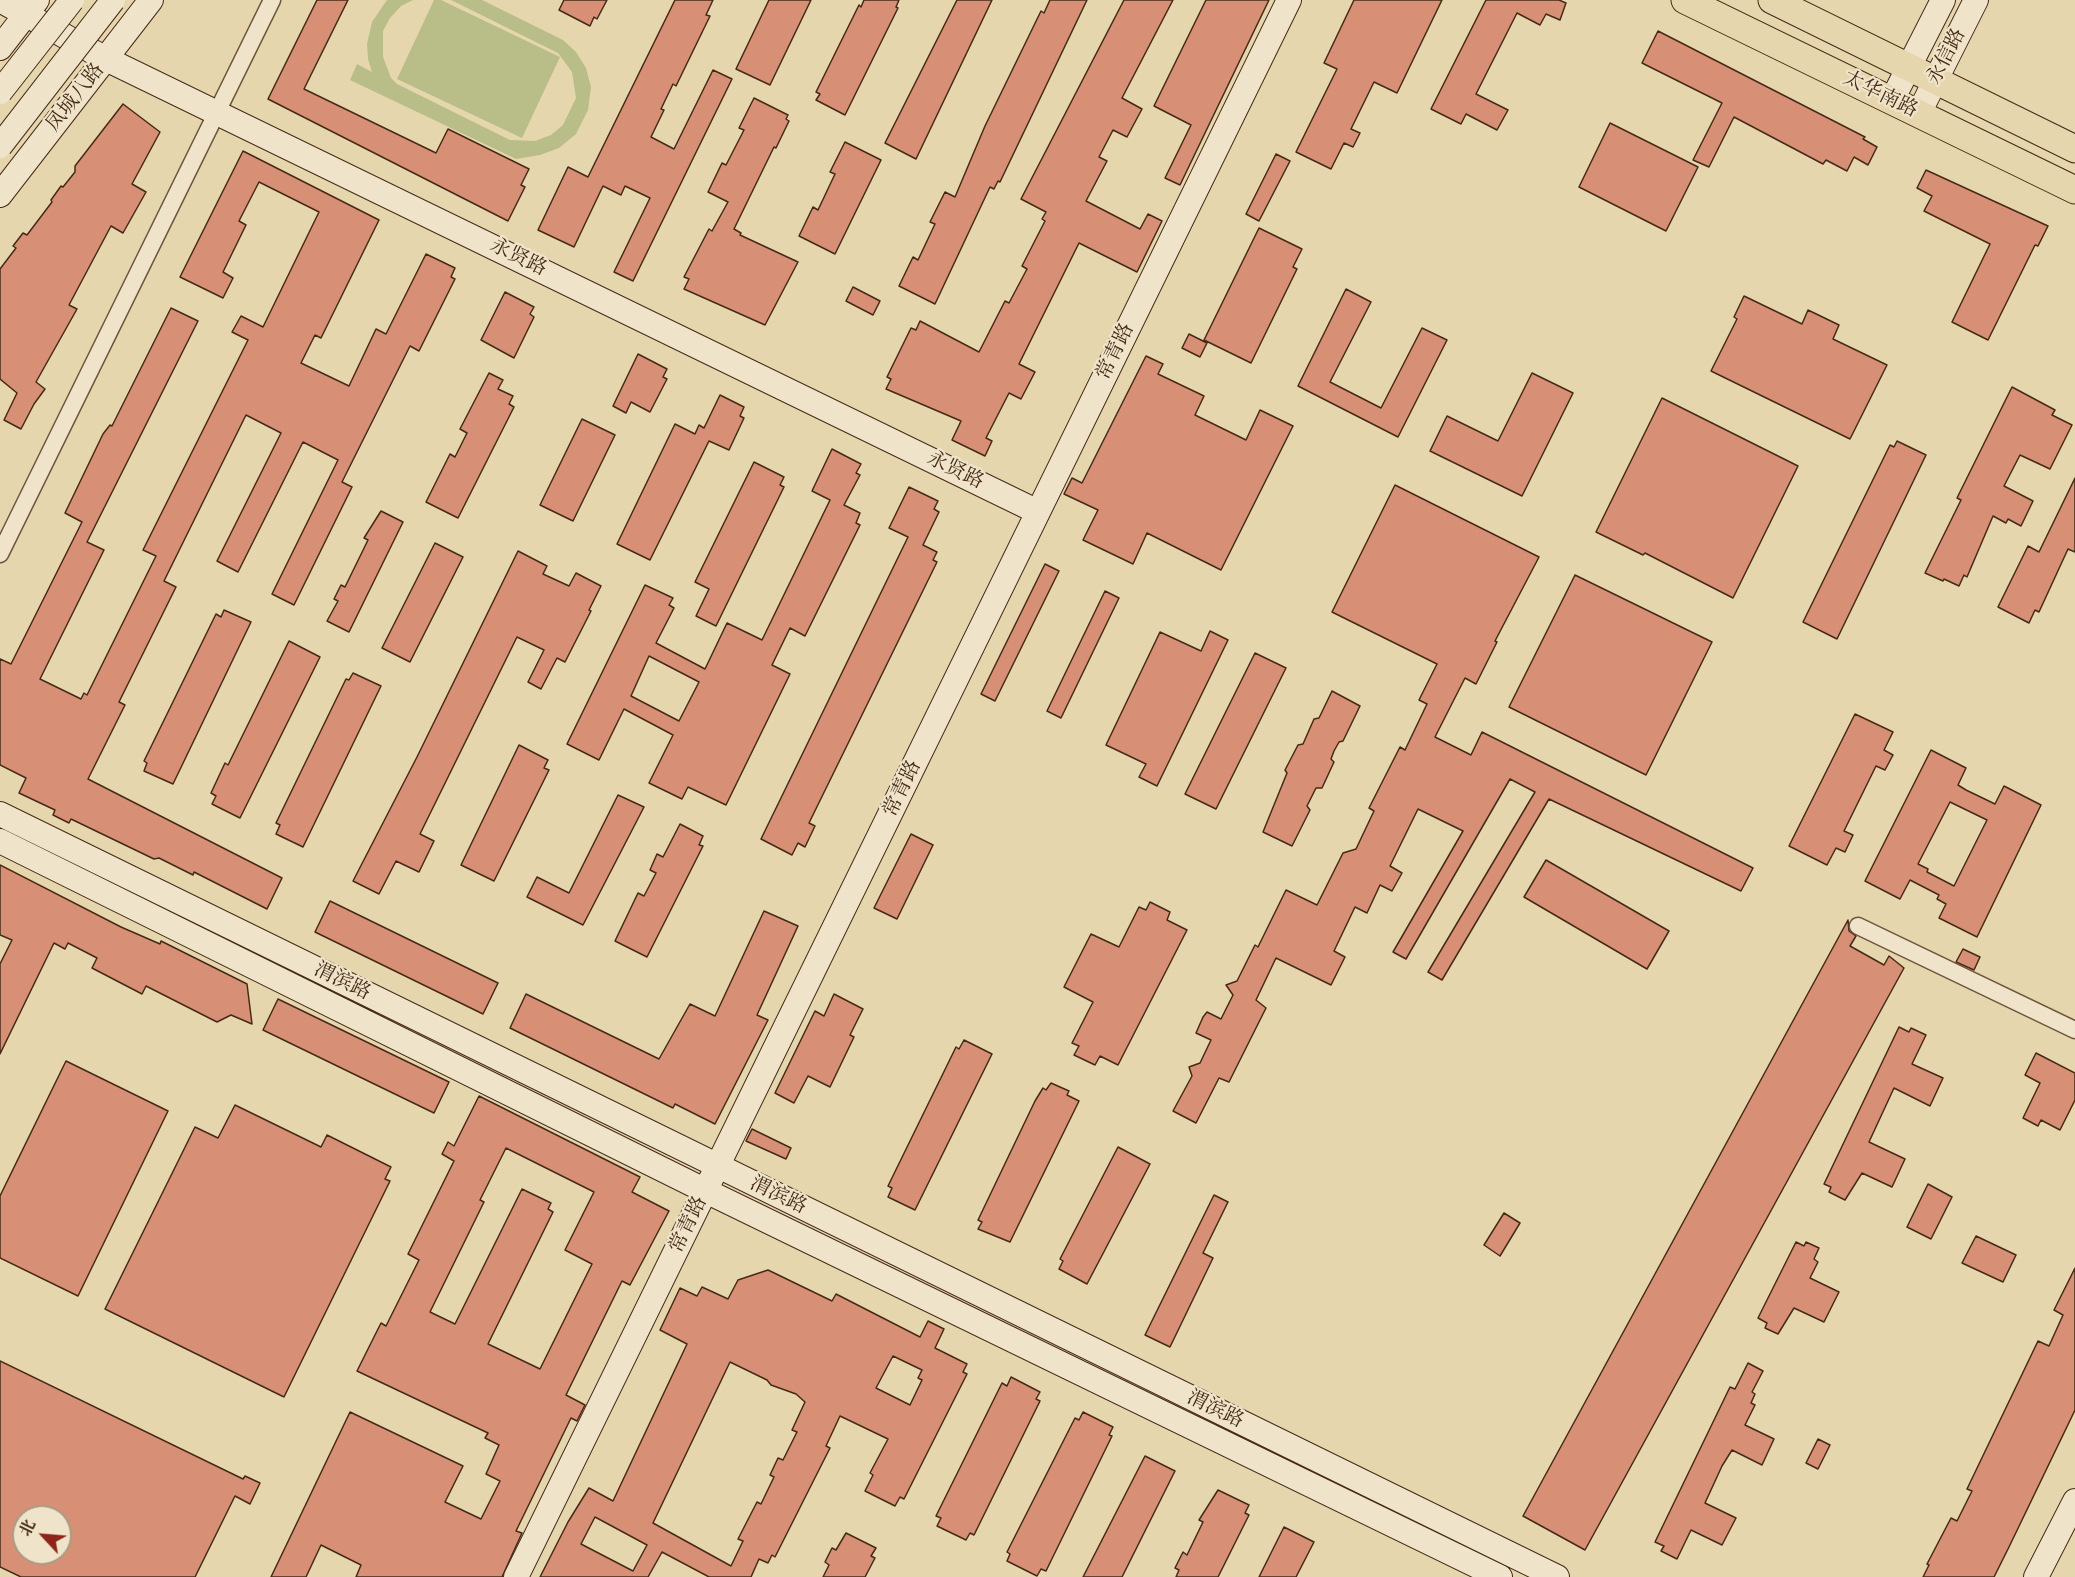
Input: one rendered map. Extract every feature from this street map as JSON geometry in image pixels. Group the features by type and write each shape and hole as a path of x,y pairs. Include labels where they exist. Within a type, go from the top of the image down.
{"main road":[{"name":"太华南路","path":"1685,0 2075,190"},
{"name":"太华南路","path":"1772,0 2075,149"}],"street":[{"name":"永贤路","path":"0,0 31,8 106,59 1038,512"},
{"path":"0,92 72,0"},
{"name":"凤城八路","path":"0,146 113,0"},
{"name":"凤城八路","path":"0,195 151,0"},
{"path":"0,554 272,0"},
{"name":"常青路","path":"516,1577 1289,0"},
{"name":"永信路","path":"1892,100 1943,0"},
{"name":"永信路","path":"1919,113 1976,0"},
{"path":"0,48 31,8"},
{"name":"渭滨路","path":"0,814 1557,1577"},
{"name":"渭滨路","path":"0,842 706,1191 1500,1577"},
{"path":"1858,926 2075,1030"},
{"path":"2036,1577 2075,1501"}],"green space":[{"path":"387,0 413,0 401,6 390,18 383,31 383,57 391,78 397,84 510,140 535,141 551,135 563,125 576,98 572,72 558,53 451,0 482,0 563,40 576,52 586,68 591,87 588,110 576,134 559,148 540,155 516,159 350,80 357,64 372,72 367,44 372,22"},
{"path":"434,0 441,0 560,57 522,138 397,79"}],"building":[{"path":"317,0 348,0 304,89 436,153 448,129 529,169 521,185 525,187 508,221 268,99"},
{"path":"564,0 607,0 597,19 594,17 590,26 559,10"},
{"path":"675,0 713,0 706,15 710,16 676,86 673,84 651,137 674,149 713,70 732,79 633,281 614,272 650,198 625,186 621,195 603,186 574,247 538,230 568,167 588,177"},
{"path":"769,0 811,0 770,85 736,69"},
{"path":"864,0 899,0 896,7 898,8 845,115 816,100 820,94 816,92 859,5 861,7"},
{"path":"957,0 992,0 916,159 885,143"},
{"path":"1050,0 1087,0 1000,182 998,181 994,189 990,187 935,304 899,286 913,257 918,260 935,224 930,222 945,192 955,197 985,126 1041,11 1044,13"},
{"path":"1124,0 1173,0 1122,98 1142,109 1127,137 1113,130 1099,157 1107,161 1086,201 1140,229 1148,214 1162,221 1137,272 1079,243 1019,364 1035,372 1021,399 1009,393 986,438 992,441 985,456 952,440 961,421 886,389 891,379 887,377 911,328 916,330 920,321 979,352 1005,301 1009,303 1027,269 1022,266 1045,221 1042,219 1046,212 1021,199"},
{"path":"1206,0 1269,0 1180,185 1165,178 1191,125 1154,106"},
{"path":"1354,0 1442,0 1397,93 1374,82 1351,129 1360,133 1353,147 1344,143 1331,169 1296,152 1337,69 1324,63"},
{"path":"1486,0 1559,0 1566,3 1560,20 1546,14 1540,25 1517,13 1476,94 1508,110 1497,130 1466,114 1461,124 1431,109"},
{"path":"1658,31 1865,137 1863,139 1877,147 1868,165 1854,157 1847,171 1826,160 1823,164 1734,117 1709,167 1693,160 1722,103 1642,63"},
{"path":"754,98 788,115 786,119 789,121 734,229 741,233 740,235 798,262 765,325 684,289 689,279 684,277 709,229 712,231 728,202 708,192 722,163 726,165 744,130 739,128"},
{"path":"123,104 160,132 132,184 146,192 123,233 111,226 69,305 77,309 36,382 45,389 21,429 4,420 17,393 0,379 0,269 16,248 13,246 23,233 27,235 61,186 63,187 75,172 75,166"},
{"path":"1610,123 1698,167 1666,231 1579,187"},
{"path":"845,142 881,160 835,254 799,236 813,207 818,210 835,174 830,172"},
{"path":"243,151 379,220 321,338 315,335 301,363 349,386 376,329 386,334 426,254 455,268 451,277 455,279 419,351 410,346 342,482 352,487 294,605 272,594 338,460 303,442 238,572 217,561 281,433 246,415 164,581 176,587 119,702 125,705 88,779 282,878 267,909 194,872 193,875 71,819 69,823 53,815 55,810 19,793 26,778 0,765 0,659 11,664 82,522 65,513 103,434 110,425 112,426 171,308 198,321 87,542 104,550 40,679 81,699 84,693 87,695 156,556 143,550 248,340 232,332 241,316 263,327 319,212 259,182 239,221 246,225 223,272 233,278 223,298 180,277"},
{"path":"1276,154 1290,161 1259,221 1246,214"},
{"path":"1926,170 2048,226 2038,246 2035,245 1988,340 1952,322 1990,244 1924,211 1932,196 1917,188"},
{"path":"1259,228 1302,249 1293,267 1297,269 1251,363 1204,340"},
{"path":"853,287 880,301 873,315 846,301"},
{"path":"1346,289 1371,302 1330,382 1381,408 1422,328 1447,340 1398,437 1298,386"},
{"path":"505,292 534,307 530,314 534,317 514,358 481,340"},
{"path":"1744,296 1802,324 1808,310 1839,325 1833,339 1887,365 1850,439 1711,371 1737,319 1734,317"},
{"path":"1189,334 1207,343 1200,357 1182,348"},
{"path":"638,354 667,369 663,377 667,379 650,412 631,402 626,413 613,406"},
{"path":"1146,356 1163,364 1158,374 1204,396 1195,415 1246,440 1260,410 1293,426 1221,570 1147,533 1133,564 1083,540 1098,510 1064,494 1072,478 1082,483"},
{"path":"489,373 503,380 498,389 513,396 509,404 514,407 458,518 426,502 450,454 455,457 467,433 460,429"},
{"path":"1532,373 1573,393 1522,496 1430,451 1447,416 1498,441"},
{"path":"2012,387 2055,410 2052,415 2072,425 2050,469 2020,455 2004,486 2033,501 2021,526 2008,519 2006,523 1993,516 1967,577 1964,575 1959,586 1925,573 1961,500 1957,498"},
{"path":"720,395 744,407 740,416 744,418 729,450 709,441 650,560 617,544 675,424 695,434 699,425 704,428"},
{"path":"1662,398 1798,466 1733,598 1645,553 1643,555 1596,532"},
{"path":"582,419 615,435 573,521 540,505"},
{"path":"1897,441 1926,455 1837,639 1803,622 1890,445 1894,447"},
{"path":"832,449 861,464 856,473 860,475 844,505 860,513 856,523 860,525 805,636 790,628 772,665 790,674 726,805 688,787 682,799 649,783 673,735 624,709 599,760 567,744 645,585 673,598 669,605 674,608 656,643 705,669 727,623 762,640 830,500 812,491","holes":["649,656 699,682 679,721 631,696"]},
{"path":"754,462 784,477 780,485 784,487 716,626 696,616 709,589 695,582"},
{"path":"2075,478 2075,552 2068,549 2039,612 2035,610 2029,623 1998,607 2028,546 2039,552"},
{"path":"1395,485 1539,557 1495,641 1497,642 1476,684 1465,678 1435,737 1471,755 1482,732 1753,868 1741,891 1549,799 1442,980 1428,972 1535,792 1510,779 1406,959 1393,952 1463,831 1418,809 1390,866 1402,873 1392,891 1380,885 1367,913 1355,907 1334,951 1345,957 1331,985 1276,958 1256,1000 1266,1008 1229,1082 1219,1078 1196,1123 1173,1111 1192,1076 1189,1067 1200,1063 1211,1040 1196,1033 1203,1017 1207,1012 1221,1019 1233,995 1226,985 1237,981 1255,945 1258,947 1286,890 1317,905 1343,853 1356,849 1374,811 1369,808 1400,747 1405,750 1427,704 1419,700 1437,664 1332,612"},
{"path":"909,487 938,501 934,509 939,512 923,545 937,552 933,560 937,562 809,823 815,826 805,847 798,843 792,855 761,839 908,537 889,528"},
{"path":"381,511 403,522 349,632 327,621 338,601 334,599 341,585 345,587 368,540 364,538"},
{"path":"435,543 463,557 410,662 382,648"},
{"path":"518,551 547,566 543,574 569,586 576,573 601,586 589,610 591,611 565,662 557,658 541,689 528,682 544,650 517,637 420,834 434,841 419,872 396,861 379,894 353,881"},
{"path":"1045,564 1059,571 995,701 981,694"},
{"path":"1575,575 1712,642 1646,775 1509,707"},
{"path":"1105,591 1119,598 1061,718 1047,711"},
{"path":"224,610 251,622 173,784 144,771 147,763 144,761 216,614 221,617"},
{"path":"1210,631 1228,640 1157,786 1139,777 1146,764 1106,745 1160,632 1201,651"},
{"path":"289,641 320,657 240,818 212,804 216,796 211,793 225,763 228,765"},
{"path":"1255,653 1286,668 1216,809 1185,794"},
{"path":"353,673 381,686 303,847 276,834 280,825 276,823 346,679 349,680"},
{"path":"1332,691 1360,706 1343,741 1339,742 1334,751 1331,759 1334,762 1322,788 1316,788 1307,806 1310,810 1292,846 1263,832 1287,773 1285,770 1298,745 1303,744 1314,719 1319,718"},
{"path":"1855,714 1893,732 1884,750 1893,755 1885,770 1876,766 1844,831 1853,835 1845,852 1836,848 1827,865 1789,846"},
{"path":"519,745 548,760 544,768 549,770 494,881 461,865"},
{"path":"1931,750 1966,768 1958,785 1966,790 1995,804 2004,786 2041,805 1977,937 1939,918 1946,904 1937,899 1939,895 1910,880 1900,899 1865,881","holes":["1950,802 1987,820 1954,886 1927,872 1928,869 1918,864"]},
{"path":"618,795 644,807 583,925 527,897 537,877 569,893"},
{"path":"680,824 703,836 699,845 703,846 647,957 615,941 638,893 644,896 656,873 650,870 657,854 663,857"},
{"path":"911,834 933,845 897,919 874,908"},
{"path":"1546,860 1669,931 1647,969 1524,897"},
{"path":"0,865 121,927 160,944 161,941 247,984 252,1024 231,1015 217,1022 146,986 142,994 92,968 97,958 68,943 65,949 54,943 0,1054 0,964 12,940 0,935"},
{"path":"330,901 498,983 483,1014 315,932"},
{"path":"1150,902 1170,912 1167,920 1187,930 1118,1065 1100,1056 1095,1065 1074,1055 1079,1046 1072,1043 1093,1002 1064,987 1091,934 1119,947 1139,907 1146,910"},
{"path":"764,911 798,926 757,1015 768,1020 715,1124 675,1104 673,1108 510,1028 526,994 659,1059 690,1004 715,1016"},
{"path":"1848,920 1849,931 1856,936 1850,946 1884,965 1889,956 1904,968 1585,1550 1523,1516"},
{"path":"1963,949 1980,957 1974,970 1956,962"},
{"path":"834,994 863,1009 850,1035 854,1037 830,1087 808,1076 794,1103 775,1093 815,1011 824,1016"},
{"path":"278,999 449,1082 434,1113 263,1030"},
{"path":"1899,1027 1909,1032 1911,1028 1926,1035 1912,1064 1943,1078 1930,1106 1894,1088 1869,1142 1905,1159 1892,1187 1862,1173 1845,1200 1829,1192 1831,1187 1824,1184"},
{"path":"964,1040 992,1054 915,1210 888,1197 892,1188 888,1186 956,1047 959,1049"},
{"path":"2036,1053 2075,1073 2075,1100 2060,1130 2041,1120 2038,1126 2023,1118 2040,1083 2025,1075"},
{"path":"66,1061 168,1111 78,1296 0,1258 0,1196"},
{"path":"1051,1083 1069,1091 1067,1095 1079,1101 1010,1242 978,1229 982,1222 978,1220 1035,1101 1043,1088 1046,1090"},
{"path":"479,1096 640,1177 632,1192 669,1211 630,1285 622,1281 566,1395 585,1405 577,1421 571,1418 516,1531 522,1533 502,1577 356,1577 361,1565 321,1545 306,1577 271,1577 350,1412 463,1466 445,1502 481,1519 500,1481 486,1474 499,1445 485,1438 488,1433 357,1371 381,1323 386,1326 419,1260 408,1254 454,1161 442,1154 448,1142 454,1146","holes":["506,1148 594,1192 565,1250 592,1264 540,1369 488,1344 553,1212 548,1209 551,1203 522,1189 455,1324 430,1312 484,1202 480,1200"]},
{"path":"235,1105 321,1147 327,1135 391,1167 385,1179 390,1181 284,1397 105,1309 195,1127 218,1138"},
{"path":"752,1129 791,1148 786,1159 746,1141"},
{"path":"1118,1147 1150,1164 1087,1284 1059,1269 1063,1261 1060,1259"},
{"path":"1928,1184 1952,1197 1931,1239 1907,1227"},
{"path":"1214,1195 1228,1202 1203,1253 1213,1258 1170,1347 1145,1335"},
{"path":"1504,1213 1520,1223 1500,1256 1484,1245"},
{"path":"1976,1236 2016,1255 2003,1282 1962,1263"},
{"path":"1796,1242 1804,1246 1806,1242 1819,1248 1814,1259 1818,1262 1810,1278 1839,1292 1824,1322 1794,1308 1778,1334 1765,1328 1767,1323 1758,1318"},
{"path":"2075,1268 2075,1410 2009,1547 1994,1577 1923,1577 1929,1565 1927,1564 1951,1518 1957,1521 1972,1491 1967,1489 2038,1341 2049,1346 2063,1315 2054,1310"},
{"path":"768,1270 832,1301 836,1294 920,1337 928,1321 944,1329 935,1348 967,1364 963,1372 967,1374 904,1499 900,1497 895,1506 865,1491 873,1475 870,1473 888,1439 840,1416 826,1446 830,1448 775,1557 772,1555 768,1563 759,1559 751,1577 709,1577 662,1552 648,1577 540,1577 568,1522 589,1488 613,1501 687,1344 660,1330 680,1288 697,1296 702,1287 728,1299 738,1280","holes":["893,1356 922,1370 918,1378 922,1380 910,1405 876,1388","730,1362 767,1380 771,1385 796,1394 805,1402 792,1430 797,1432 783,1460 778,1458 770,1475 774,1477 761,1504 757,1502 738,1539 743,1541 731,1566 653,1523","595,1517 647,1545 633,1571 581,1544"]},
{"path":"0,1361 243,1479 245,1476 260,1483 250,1504 235,1496 195,1577 21,1577 0,1567"},
{"path":"1748,1363 1763,1371 1752,1392 1755,1394 1751,1403 1755,1405 1745,1425 1774,1439 1762,1465 1732,1450 1722,1466 1705,1503 1736,1518 1722,1545 1691,1530 1677,1559 1661,1551 1664,1546 1655,1542 1730,1387 1735,1389"},
{"path":"1011,1377 1040,1392 1036,1399 1040,1401 974,1535 970,1533 966,1540 937,1526 941,1518 936,1516 1002,1383 1007,1386"},
{"path":"1083,1412 1113,1427 1109,1435 1112,1436 1046,1571 1041,1569 1037,1576 1007,1561 1010,1554 1007,1552 1075,1418 1079,1420"},
{"path":"1818,1439 1830,1445 1818,1469 1806,1463"},
{"path":"1145,1456 1175,1471 1122,1577 1083,1577"},
{"path":"1218,1490 1249,1505 1245,1513 1249,1515 1218,1577 1176,1577 1179,1570 1175,1568 1183,1552 1187,1555 1203,1522 1199,1520"},
{"path":"1284,1527 1314,1542 1296,1577 1259,1577"},
{"path":"846,1533 876,1548 871,1556 875,1558 865,1577 823,1577 829,1565 825,1562 832,1548 836,1550"}]}
